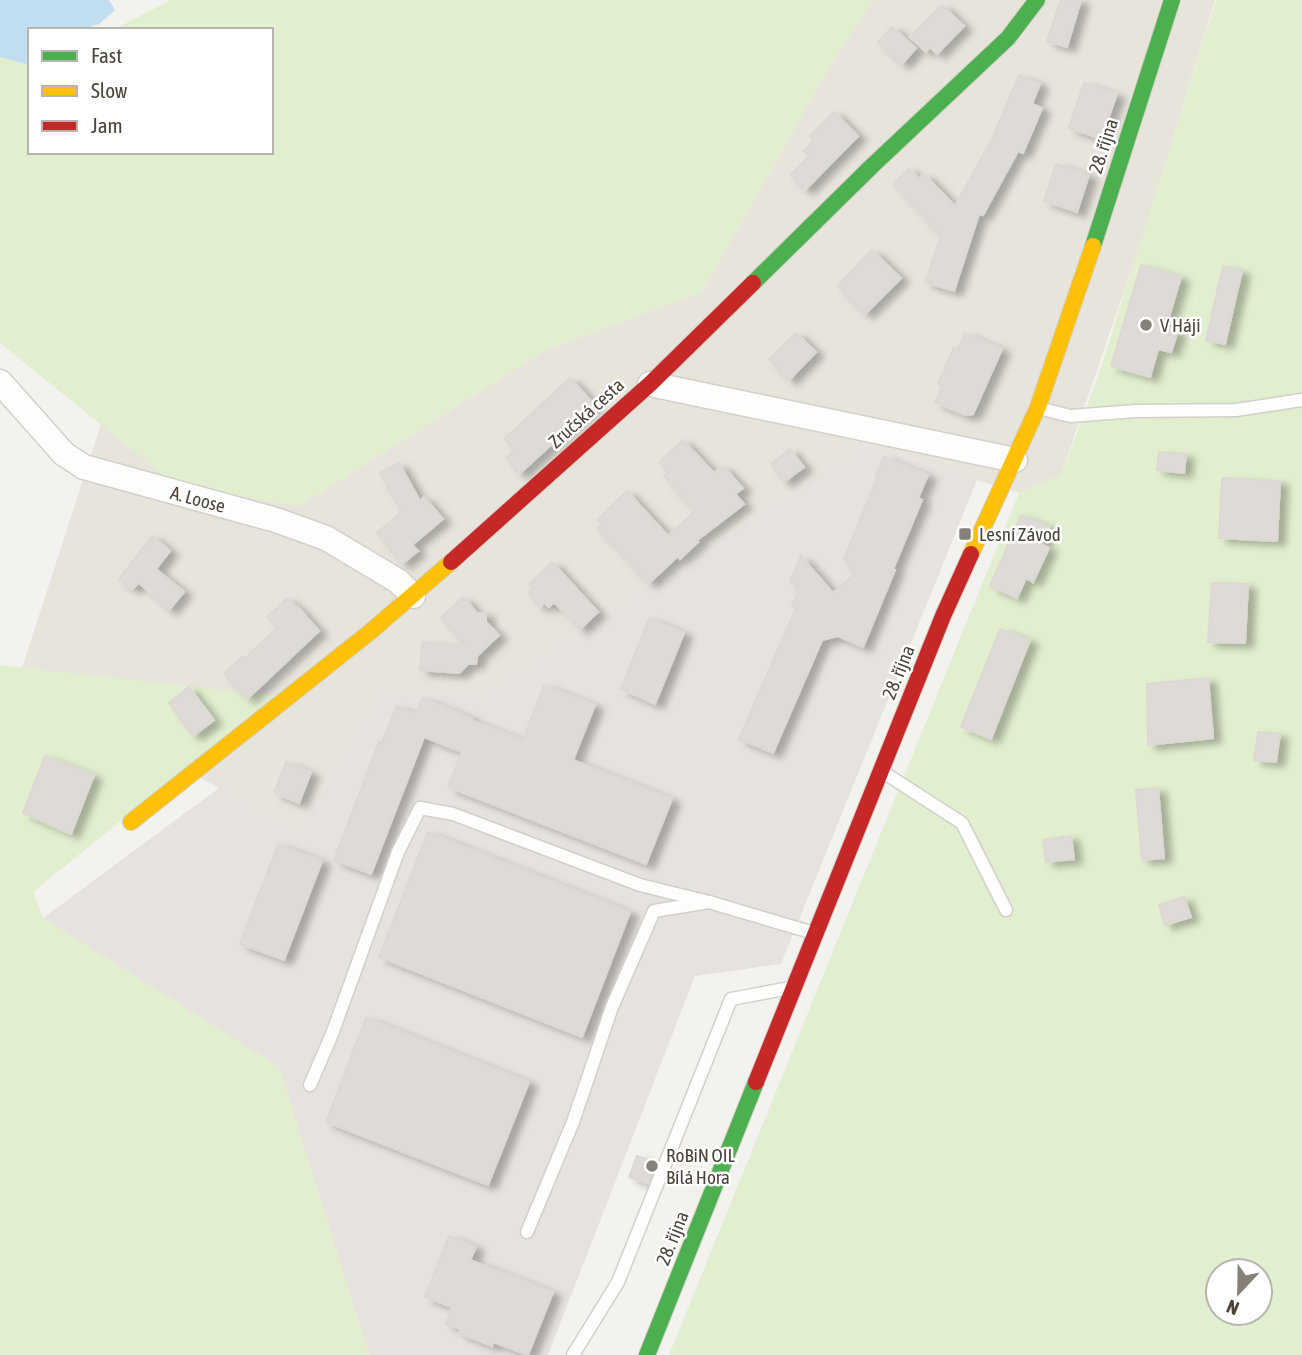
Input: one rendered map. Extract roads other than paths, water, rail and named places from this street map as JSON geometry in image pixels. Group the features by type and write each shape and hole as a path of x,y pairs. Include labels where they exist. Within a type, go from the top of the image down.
{"main road":[{"name":"Zručská cesta","path":"131,822 413,596 650,384 873,165 1008,38 1037,0"},
{"name":"28. října","path":"647,1355 943,616 1038,407 1172,0"}],"street":[{"name":"A. Loose","path":"0,382 64,454 84,467 276,520 326,538 398,581 413,596"},
{"path":"650,384 1015,460"}],"lane":[{"path":"1038,407 1070,416 1136,411 1236,410 1302,400"},
{"path":"880,771 962,823 1006,911"},
{"path":"310,1085 332,1034 398,852 420,808 453,814 640,884 816,933"},
{"path":"527,1232 573,1122 612,1007 654,911 709,902"},
{"path":"573,1355 618,1282 731,999 794,987"}],"water":[{"path":"0,0 109,0 115,10 99,24 87,28 28,28 28,64 0,57"}],"place":[{"name":"V Háji","path":"1146,325"},
{"name":"Lesní Závod","path":"965,534"},
{"name":"RoBiN OIL Bílá Hora","path":"652,1166"}]}
